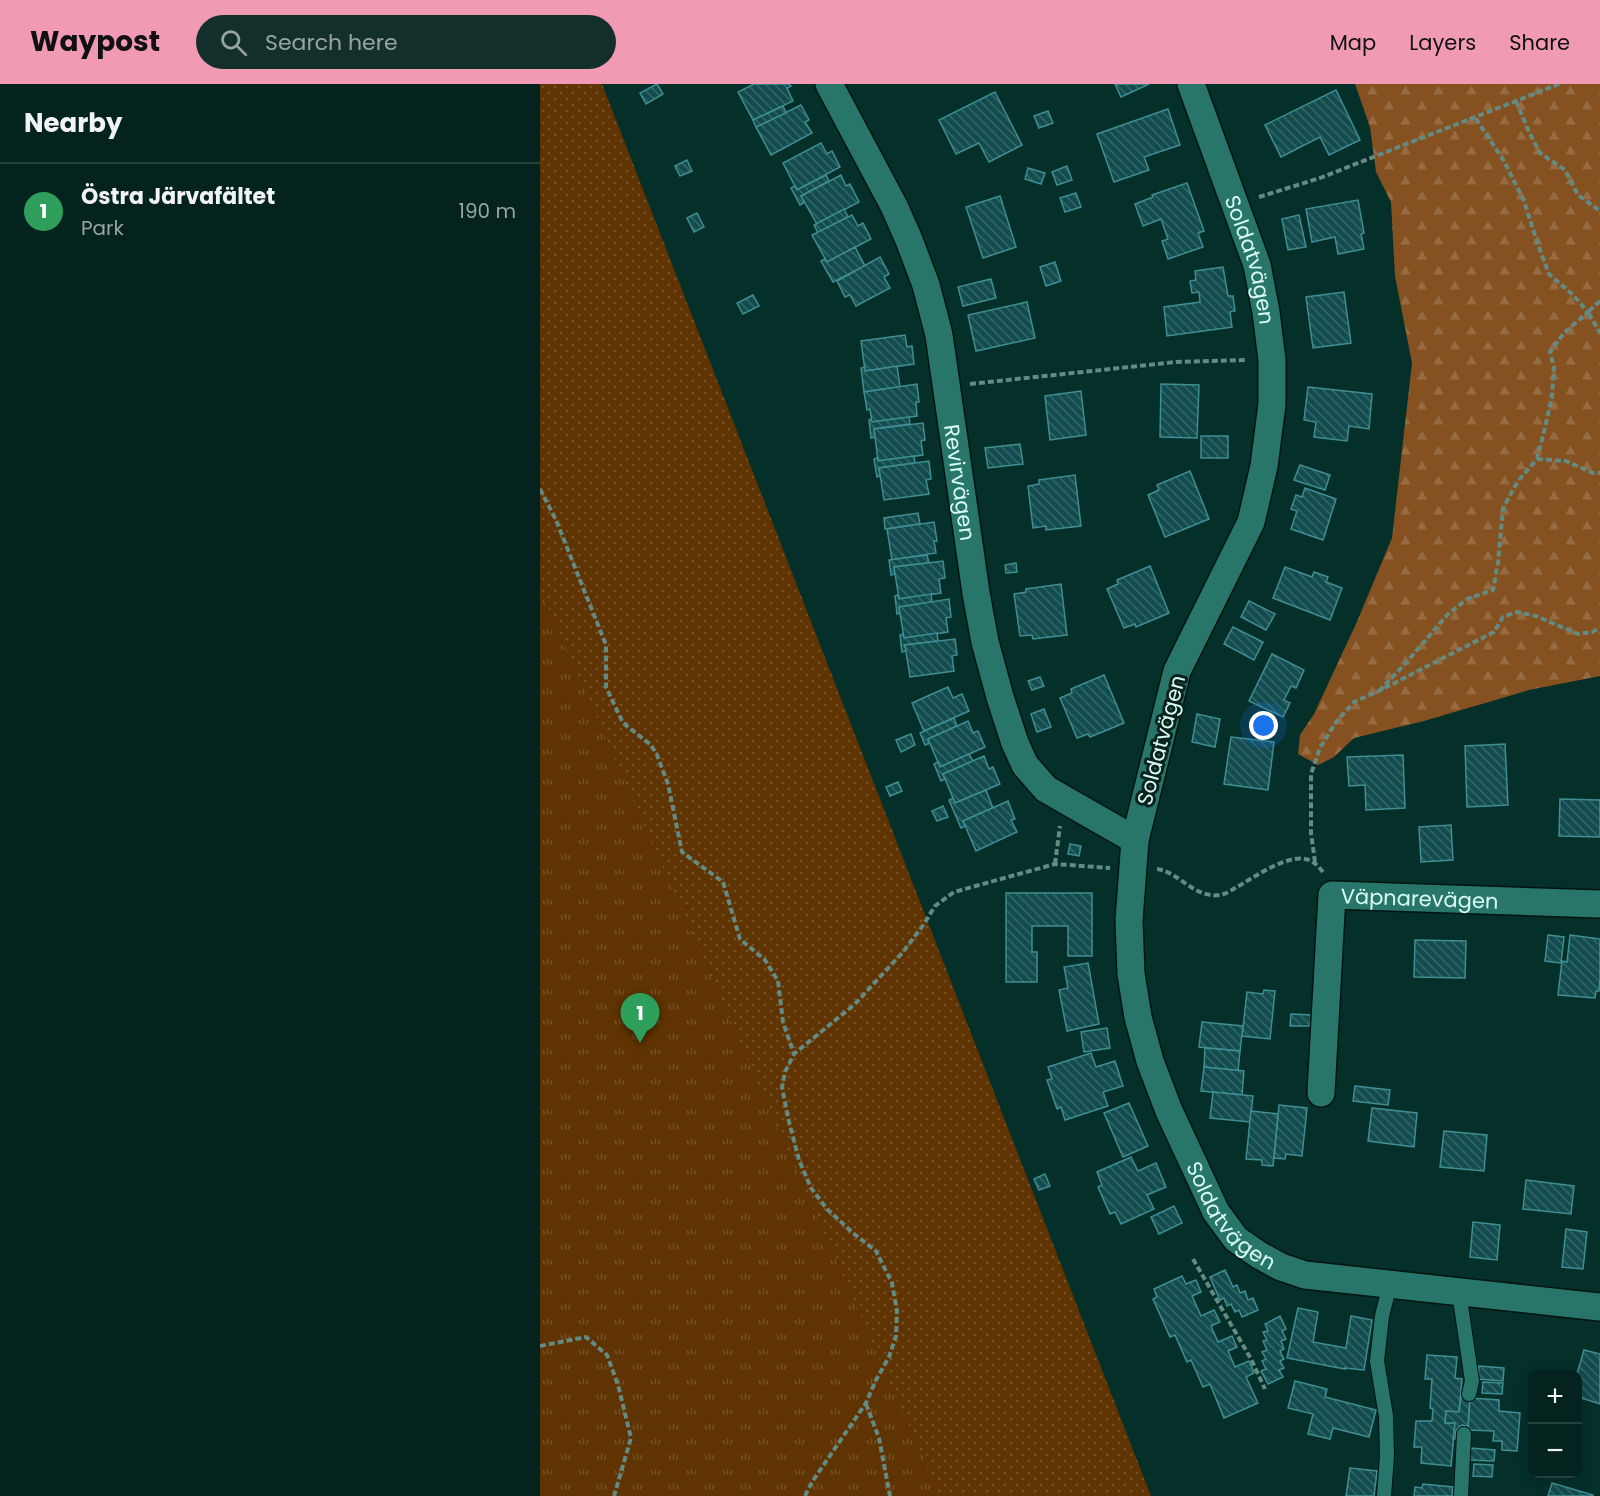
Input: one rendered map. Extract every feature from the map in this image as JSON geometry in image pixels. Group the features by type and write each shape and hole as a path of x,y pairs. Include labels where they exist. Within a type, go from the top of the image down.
{"street":[{"name":"Revirvägen","path":"829,84 894,207 927,285 939,335 985,642 1015,743 1025,765 1046,789 1135,840"},
{"name":"Soldatvägen","path":"1191,84 1257,266 1272,360 1272,404 1264,466 1251,522 1178,671 1135,840 1129,920 1131,974 1138,1017 1150,1061 1216,1212 1236,1239 1259,1255 1281,1267 1305,1275 1600,1307"},
{"name":"Väpnarevägen","path":"1321,1093 1332,895 1600,904"}],"lane":[{"path":"1384,1496 1387,1456 1386,1416 1377,1361 1382,1316 1390,1284"},
{"path":"1460,1292 1472,1381 1469,1394"},
{"path":"1461,1496 1464,1434"}],"path":[{"path":"1236,204 1320,178 1559,84"},
{"path":"1516,101 1540,153 1565,170 1578,195 1600,211"},
{"path":"1475,117 1504,161 1524,201 1549,274 1588,312 1600,333"},
{"path":"1379,691 1448,614 1467,599 1493,590 1503,508 1518,481 1537,459 1552,396 1554,367 1550,352 1564,333 1600,301"},
{"path":"946,387 1176,362 1272,360"},
{"path":"1537,459 1566,461 1593,473 1600,473"},
{"path":"540,489 556,520 606,645 606,687 623,723 651,745 657,755 668,784 682,852 723,882 740,939 765,960 778,981 783,1022 794,1054"},
{"path":"1332,895 1324,873 1315,862 1311,833 1311,774 1320,748 1336,722 1354,702 1494,632 1503,617 1517,612 1536,616 1578,634 1600,628"},
{"path":"1055,864 1061,824 1073,804"},
{"path":"805,1496 812,1482 866,1404 889,1357 896,1336 897,1311 892,1283 876,1251 827,1209 811,1188 799,1160 782,1087 785,1072 794,1054 855,1004 903,952 935,906 954,892 1055,864 1163,870 1208,895 1222,895 1283,862 1303,858 1315,862"},
{"path":"1193,1259 1251,1359 1265,1389"},
{"path":"540,1346 586,1337 607,1355 618,1385 631,1438 614,1496"},
{"path":"866,1404 879,1438 890,1496"}],"green space":[{"path":"540,84 602,84 1151,1496 869,1496 540,756"},
{"path":"1355,84 1600,84 1600,676 1529,690 1424,721 1354,738 1334,757 1318,765 1298,754 1300,735 1314,714 1356,624 1392,538 1412,363 1395,276 1391,202 1376,172 1370,127"},
{"path":"540,589 940,1496 540,1496"}],"building":[{"path":"657,84 663,94 646,104 640,93"},
{"path":"754,84 789,84 791,86 787,88 793,101 753,120 738,92"},
{"path":"1115,84 1149,84 1121,97"},
{"path":"1336,90 1360,140 1329,155 1320,137 1281,157 1265,125"},
{"path":"995,92 1022,145 989,162 979,143 956,154 939,120"},
{"path":"801,105 809,120 805,122 812,133 771,155 756,127"},
{"path":"783,106 786,113 756,127 753,120"},
{"path":"1168,109 1180,145 1144,157 1149,170 1114,182 1097,134"},
{"path":"1048,111 1053,123 1039,128 1034,116"},
{"path":"821,143 827,154 832,151 840,167 797,190 783,163"},
{"path":"687,160 692,171 680,176 675,166"},
{"path":"1067,166 1072,180 1057,185 1052,172"},
{"path":"1028,168 1045,173 1041,184 1025,179"},
{"path":"826,175 829,181 801,196 805,202 800,205 791,188 795,186 797,190"},
{"path":"841,175 846,186 850,184 859,202 817,224 801,196"},
{"path":"1187,183 1204,231 1198,233 1203,247 1168,259 1162,241 1168,239 1161,219 1143,226 1135,204 1153,197 1152,195"},
{"path":"1076,193 1081,207 1065,212 1060,198"},
{"path":"1000,196 1016,247 983,258 966,207"},
{"path":"1358,200 1364,233 1361,234 1364,249 1338,254 1335,237 1312,242 1306,209"},
{"path":"844,209 848,217 818,233 814,225"},
{"path":"697,213 704,227 694,232 687,218"},
{"path":"852,215 858,226 863,223 871,239 827,262 812,235"},
{"path":"1299,215 1306,247 1288,250 1282,219"},
{"path":"855,247 865,266 833,282 821,261 825,259 827,262"},
{"path":"880,257 889,274 884,277 890,288 856,306 850,295 845,297 837,281"},
{"path":"1055,262 1061,281 1046,286 1040,267"},
{"path":"1223,267 1228,296 1233,296 1235,311 1230,312 1232,327 1167,336 1164,307 1200,302 1199,292 1192,293 1190,281 1196,280 1195,271"},
{"path":"991,279 996,298 963,306 958,287"},
{"path":"1344,292 1351,343 1313,348 1306,297"},
{"path":"753,295 759,306 743,314 737,303"},
{"path":"1027,302 1035,338 976,351 968,315"},
{"path":"905,335 907,347 912,346 914,364 865,371 861,341"},
{"path":"897,366 900,387 864,392 861,368 865,367 865,371"},
{"path":"917,384 919,402 916,402 917,416 872,422 864,392"},
{"path":"1161,384 1199,385 1197,438 1160,437"},
{"path":"1308,387 1372,394 1369,429 1349,426 1347,441 1314,437 1316,422 1304,420"},
{"path":"1081,391 1086,435 1050,440 1045,396"},
{"path":"909,417 910,424 874,429 875,437 871,438 869,420 871,419 872,422"},
{"path":"923,423 925,440 921,441 923,455 878,461 874,429"},
{"path":"1201,436 1228,436 1228,458 1201,458"},
{"path":"1020,444 1023,464 988,468 985,448"},
{"path":"914,456 915,463 879,468 880,476 877,477 874,459 878,458 878,461"},
{"path":"929,461 931,479 926,480 929,494 884,500 879,468"},
{"path":"1300,465 1330,475 1325,490 1294,480"},
{"path":"1190,471 1209,519 1165,537 1148,495 1159,490 1157,485"},
{"path":"1075,475 1081,526 1046,530 1046,526 1033,528 1028,486 1039,484 1039,480"},
{"path":"1305,488 1336,499 1323,540 1291,529 1297,511 1291,509 1296,495 1302,497"},
{"path":"918,513 920,524 885,529 884,518"},
{"path":"934,522 936,553 892,560 887,529"},
{"path":"927,555 929,563 894,567 895,574 891,575 889,560"},
{"path":"943,561 945,578 939,579 941,593 899,599 894,567"},
{"path":"1016,563 1017,572 1006,573 1005,565"},
{"path":"1150,566 1169,613 1136,627 1135,624 1124,628 1107,589 1118,584 1117,580"},
{"path":"1285,567 1312,577 1314,572 1328,577 1326,582 1342,588 1330,620 1273,598"},
{"path":"1061,584 1067,635 1033,639 1032,635 1020,636 1014,594 1026,592 1026,589"},
{"path":"931,594 932,602 899,607 900,613 897,614 895,596 898,595 899,599"},
{"path":"949,599 951,617 946,618 948,632 904,638 899,607"},
{"path":"1249,601 1275,614 1266,630 1241,617"},
{"path":"1233,627 1263,642 1254,660 1224,644"},
{"path":"937,633 938,641 905,645 906,651 902,652 900,635 903,634 904,638"},
{"path":"955,639 957,655 952,656 954,671 910,677 905,645"},
{"path":"1272,654 1304,670 1296,688 1291,686 1284,700 1290,703 1283,717 1249,701"},
{"path":"1104,675 1124,723 1090,737 1088,734 1077,738 1060,698 1072,693 1071,689"},
{"path":"1040,677 1044,686 1032,690 1028,681"},
{"path":"948,687 953,698 962,694 969,711 924,731 912,703"},
{"path":"1044,709 1051,727 1037,732 1031,714"},
{"path":"1197,714 1220,719 1215,747 1192,742"},
{"path":"954,718 957,726 928,739 930,743 925,745 920,733"},
{"path":"968,721 973,733 978,731 985,747 940,767 928,739"},
{"path":"911,734 915,745 901,752 896,740"},
{"path":"1231,737 1274,742 1268,790 1224,784"},
{"path":"1505,744 1508,805 1467,807 1465,746"},
{"path":"969,754 973,761 943,774 945,779 941,781 934,764 938,762 940,767"},
{"path":"1403,755 1405,808 1366,810 1365,785 1349,786 1347,757"},
{"path":"984,756 989,769 993,767 1000,784 955,803 943,774"},
{"path":"898,782 902,791 890,796 886,787"},
{"path":"986,790 993,808 963,821 965,826 961,828 949,800 953,798 955,803"},
{"path":"1560,799 1600,800 1600,837 1559,836"},
{"path":"1008,801 1015,819 1011,820 1017,832 976,851 963,821"},
{"path":"943,806 948,817 937,821 932,811"},
{"path":"1451,825 1453,860 1421,862 1419,827"},
{"path":"1070,844 1081,846 1079,856 1068,854"},
{"path":"1006,893 1092,893 1092,956 1068,956 1068,926 1032,926 1032,952 1037,952 1037,982 1006,982"},
{"path":"1548,935 1564,937 1561,963 1545,961"},
{"path":"1570,935 1600,939 1599,991 1596,991 1595,998 1558,995 1562,961 1567,962"},
{"path":"1415,940 1466,941 1465,978 1414,977"},
{"path":"1088,963 1099,1024 1067,1031 1059,990 1068,988 1064,967"},
{"path":"1264,990 1275,991 1270,1039 1242,1036 1247,992 1263,994"},
{"path":"1291,1014 1311,1015 1310,1026 1290,1026"},
{"path":"1202,1022 1243,1026 1240,1051 1199,1047"},
{"path":"1107,1028 1110,1048 1084,1052 1081,1032"},
{"path":"1205,1048 1240,1051 1238,1071 1204,1067"},
{"path":"1091,1053 1096,1067 1115,1061 1123,1086 1103,1092 1108,1106 1065,1120 1061,1107 1057,1109 1047,1080 1052,1079 1048,1067"},
{"path":"1204,1067 1244,1071 1242,1095 1201,1091"},
{"path":"1355,1086 1390,1090 1388,1105 1353,1101"},
{"path":"1213,1092 1253,1096 1250,1122 1210,1118"},
{"path":"1129,1103 1148,1146 1123,1157 1104,1113"},
{"path":"1279,1105 1307,1108 1302,1156 1286,1154 1285,1159 1274,1158"},
{"path":"1372,1108 1417,1113 1414,1147 1368,1141"},
{"path":"1251,1111 1278,1114 1273,1166 1262,1165 1262,1160 1246,1159"},
{"path":"1444,1131 1487,1135 1484,1171 1440,1167"},
{"path":"1131,1157 1138,1171 1156,1163 1166,1187 1147,1195 1154,1209 1121,1224 1115,1212 1110,1214 1098,1187 1102,1185 1097,1172"},
{"path":"1045,1174 1050,1186 1039,1190 1034,1179"},
{"path":"1526,1180 1574,1186 1571,1214 1523,1209"},
{"path":"1174,1206 1182,1223 1159,1234 1151,1217"},
{"path":"1473,1222 1500,1225 1497,1260 1470,1257"},
{"path":"1566,1229 1587,1232 1583,1269 1562,1267"},
{"path":"1225,1270 1233,1287 1237,1285 1240,1293 1245,1291 1248,1300 1253,1298 1258,1310 1242,1317 1239,1310 1235,1312 1231,1304 1227,1306 1224,1298 1220,1300 1210,1277"},
{"path":"1182,1276 1186,1284 1196,1280 1201,1292 1192,1296 1201,1316 1214,1310 1220,1322 1211,1326 1218,1342 1232,1336 1237,1347 1228,1351 1235,1367 1249,1361 1254,1373 1246,1377 1258,1403 1224,1418 1210,1384 1203,1387 1191,1360 1187,1362 1175,1335 1170,1337 1153,1299 1157,1297 1154,1289"},
{"path":"1298,1308 1318,1312 1313,1342 1346,1348 1351,1316 1372,1320 1364,1370 1345,1369 1287,1358"},
{"path":"1280,1316 1286,1329 1282,1331 1286,1339 1281,1341 1284,1349 1280,1351 1284,1359 1280,1361 1284,1368 1279,1370 1283,1377 1268,1384 1261,1371 1266,1369 1262,1361 1266,1359 1262,1352 1267,1350 1263,1341 1267,1340 1263,1332 1268,1331 1265,1324"},
{"path":"1584,1350 1600,1354 1600,1404 1582,1398 1582,1370 1578,1370"},
{"path":"1427,1355 1457,1357 1455,1378 1462,1379 1459,1412 1446,1411 1445,1423 1455,1423 1451,1466 1421,1463 1422,1447 1414,1447 1416,1421 1432,1421 1433,1409 1430,1408 1432,1379 1425,1379"},
{"path":"1479,1366 1504,1368 1503,1381 1478,1379"},
{"path":"1295,1381 1327,1389 1325,1397 1376,1410 1369,1437 1333,1428 1330,1439 1308,1434 1313,1414 1288,1408"},
{"path":"1483,1382 1503,1383 1502,1394 1482,1393"},
{"path":"1461,1397 1470,1398 1468,1426 1462,1425 1456,1430 1455,1439 1453,1439 1455,1423 1445,1423 1446,1411 1459,1412"},
{"path":"1470,1398 1499,1400 1499,1411 1520,1413 1517,1451 1502,1450 1502,1441 1493,1441 1494,1431 1468,1430"},
{"path":"1470,1448 1495,1450 1494,1461 1469,1460"},
{"path":"1474,1464 1493,1465 1492,1477 1473,1476"},
{"path":"1350,1468 1377,1471 1374,1496 1346,1496"},
{"path":"1552,1483 1593,1495 1548,1496"},
{"path":"1423,1484 1453,1487 1452,1496 1414,1496 1415,1487 1422,1488"}],"place":[{"name":"Östra Järvafältet","path":"640,1043"}]}
